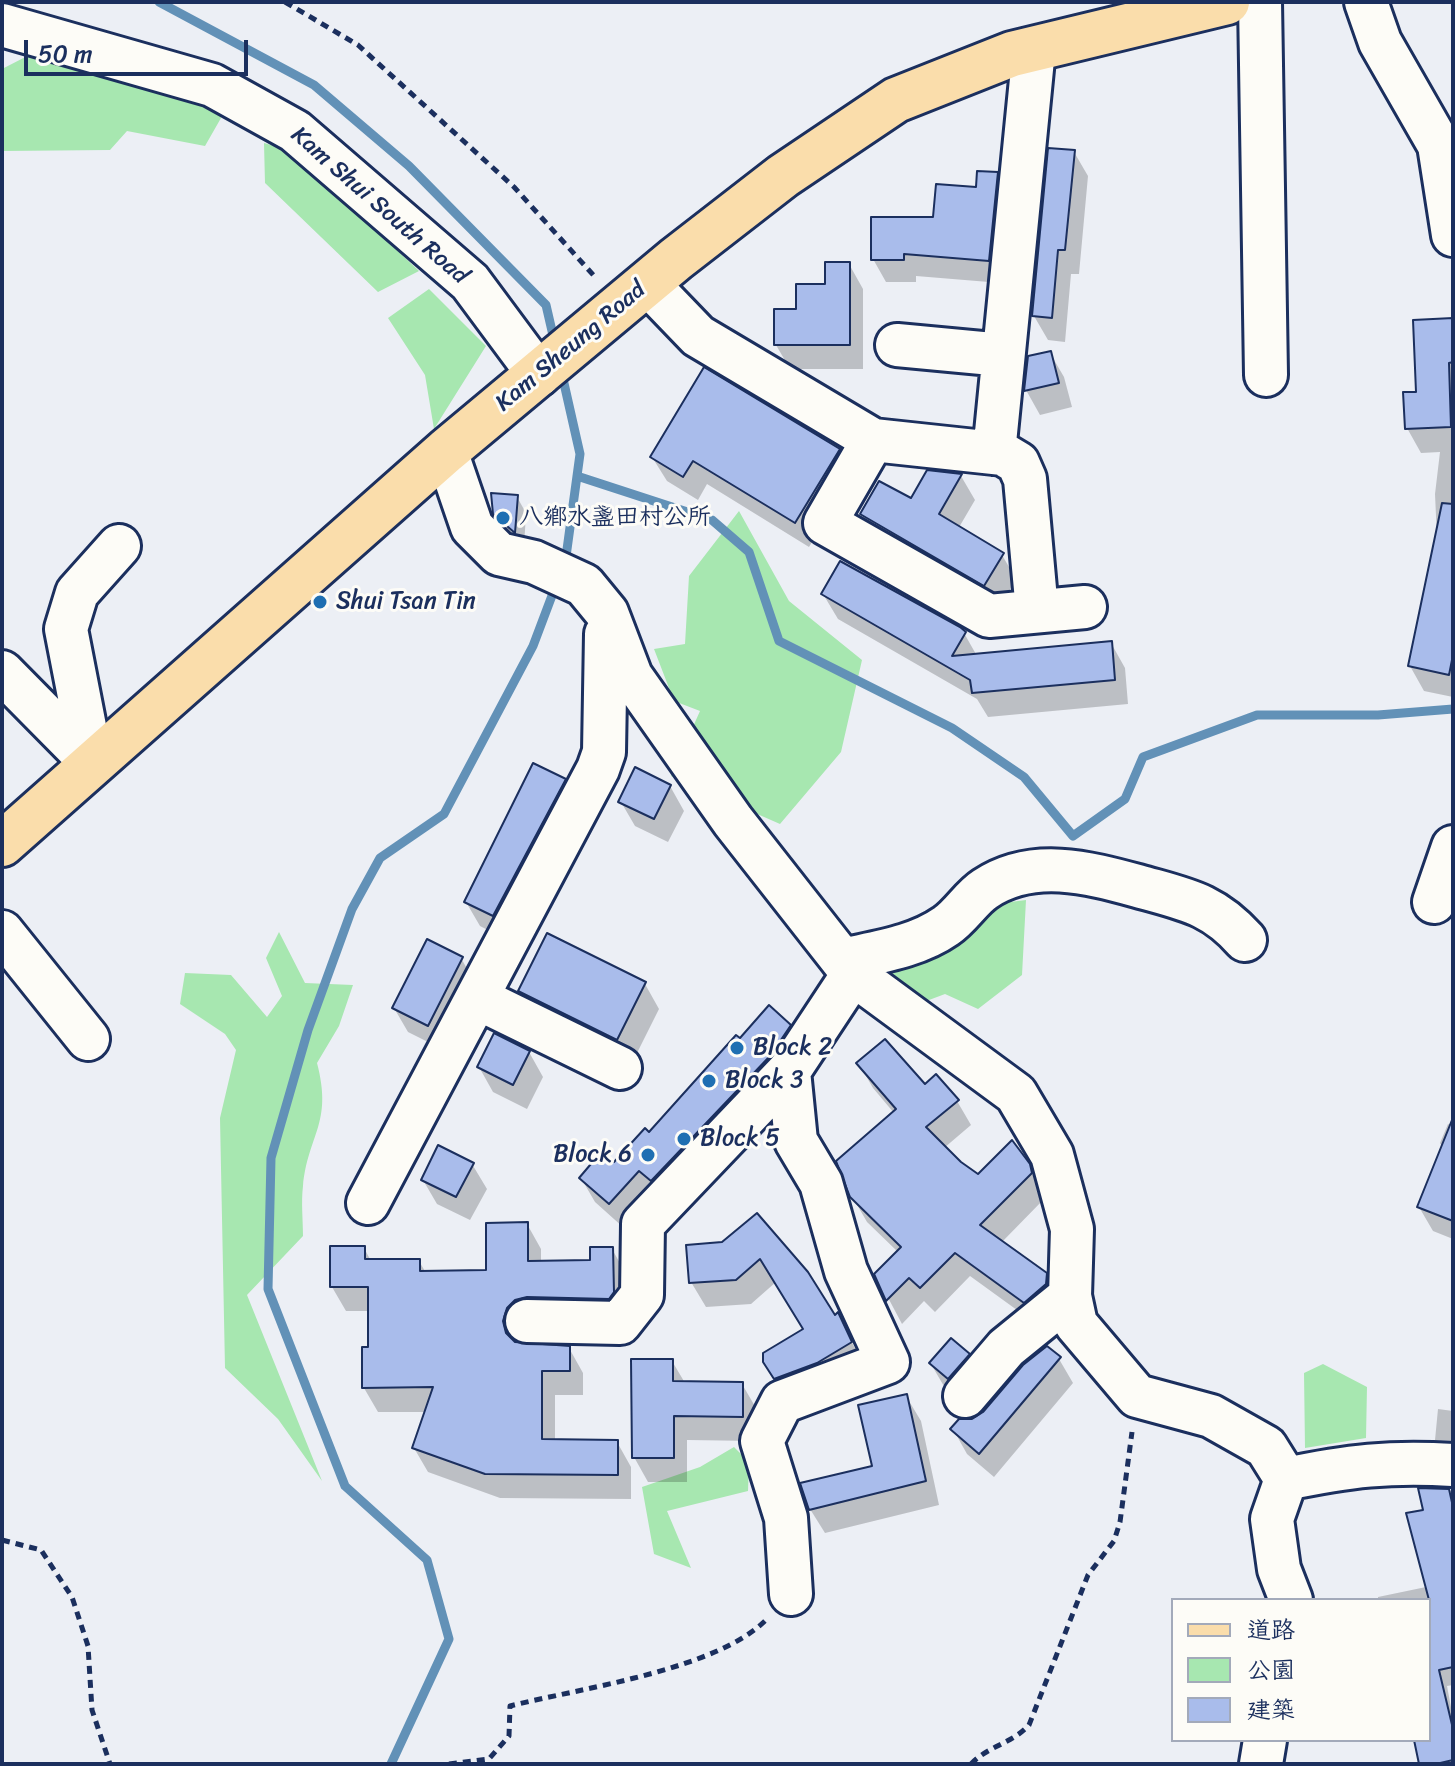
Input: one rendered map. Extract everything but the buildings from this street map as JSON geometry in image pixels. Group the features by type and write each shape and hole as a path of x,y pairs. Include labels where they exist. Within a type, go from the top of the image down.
{"main road":[{"name":"Kam Sheung Road","path":"2,844 446,451 634,294 783,176 896,100 1034,49 1227,2"}],"street":[{"path":"1260,2 1266,375"},
{"path":"1366,2 1380,42 1438,121 1453,235"},
{"name":"Kam Shui South Road","path":"2,25 212,85 295,131 470,282 543,371"},
{"path":"994,453 1034,49"},
{"path":"634,294 698,336 873,440 994,453 1018,463 1025,479 1037,611"},
{"path":"897,345 1003,355"},
{"path":"873,440 825,523 989,616 1085,607"},
{"path":"446,451 472,527 499,554 534,562 596,599 631,676 733,821 848,967 1016,1094 1052,1155 1072,1229 1070,1296 1076,1324 1137,1396 1211,1416 1266,1447 1286,1479"},
{"path":"92,763 66,629 77,593 119,546"},
{"path":"368,1203 604,752 596,599"},
{"path":"2,672 92,763"},
{"path":"1434,902 1453,847"},
{"path":"527,1321 620,1323 642,1295 643,1224 789,1071 848,967 930,935 965,910 984,890 1040,871 1082,871 1203,904 1224,917 1245,940"},
{"path":"2,932 88,1039"},
{"path":"477,998 620,1068"},
{"path":"789,1071 796,1141 821,1183 846,1271 888,1362 782,1402 762,1441 786,1518 791,1594"},
{"path":"965,1396 1006,1348 1070,1296"},
{"path":"1286,1479 1354,1464 1453,1465"},
{"path":"1286,1479 1272,1519 1279,1569 1290,1598"},
{"path":"1261,1764 1265,1742"}],"path":[{"path":"285,2 358,45 634,294"},
{"path":"971,1764 979,1754 1021,1735 1029,1725 1088,1575 1114,1541 1120,1522 1137,1396"},
{"path":"2,1540 41,1550 72,1597 88,1646 92,1710 110,1764"},
{"path":"449,1764 489,1759 509,1736 510,1706 677,1666 751,1635 791,1594"}],"green space":[{"path":"78,30 189,60 221,118 205,146 127,131 110,150 2,151 2,69"},
{"path":"264,143 292,151 419,271 378,292 265,183"},
{"path":"429,289 486,346 434,429 425,375 388,318"},
{"path":"739,511 789,601 862,660 841,752 780,824 671,776 700,711 674,701 654,649 685,644 689,576"},
{"path":"1026,900 1022,975 978,1009 945,994 889,1015 876,969 987,905"},
{"path":"279,932 305,983 353,985 339,1026 317,1063 321,1115 303,1186 303,1236 247,1295 322,1481 278,1419 225,1368 220,1118 236,1050 225,1034 180,1004 185,973 231,975 267,1017 282,996 266,958"},
{"path":"1323,1364 1367,1387 1366,1438 1305,1448 1304,1373"},
{"path":"734,1447 749,1462 748,1491 667,1511 691,1568 654,1554 642,1487 700,1467"}],"waterway":[{"path":"159,2 314,85 409,166 546,305 555,344"},
{"path":"561,370 580,454 565,564"},
{"path":"577,476 712,520 749,552 779,641 952,728 1024,777 1073,836 1125,799 1143,757 1257,715 1378,715 1453,709"},
{"path":"391,1764 449,1639 427,1560 345,1486 268,1289 271,1158 308,1030 352,909 380,858 444,814 533,646 556,585"}],"place":[{"name":"八鄉水盞田村公所","path":"503,518"},
{"name":"Shui Tsan Tin","path":"320,602"},
{"name":"Block 2","path":"737,1048"},
{"name":"Block 3","path":"709,1081"},
{"name":"Block 5","path":"684,1139"},
{"name":"Block 6","path":"648,1155"}]}
